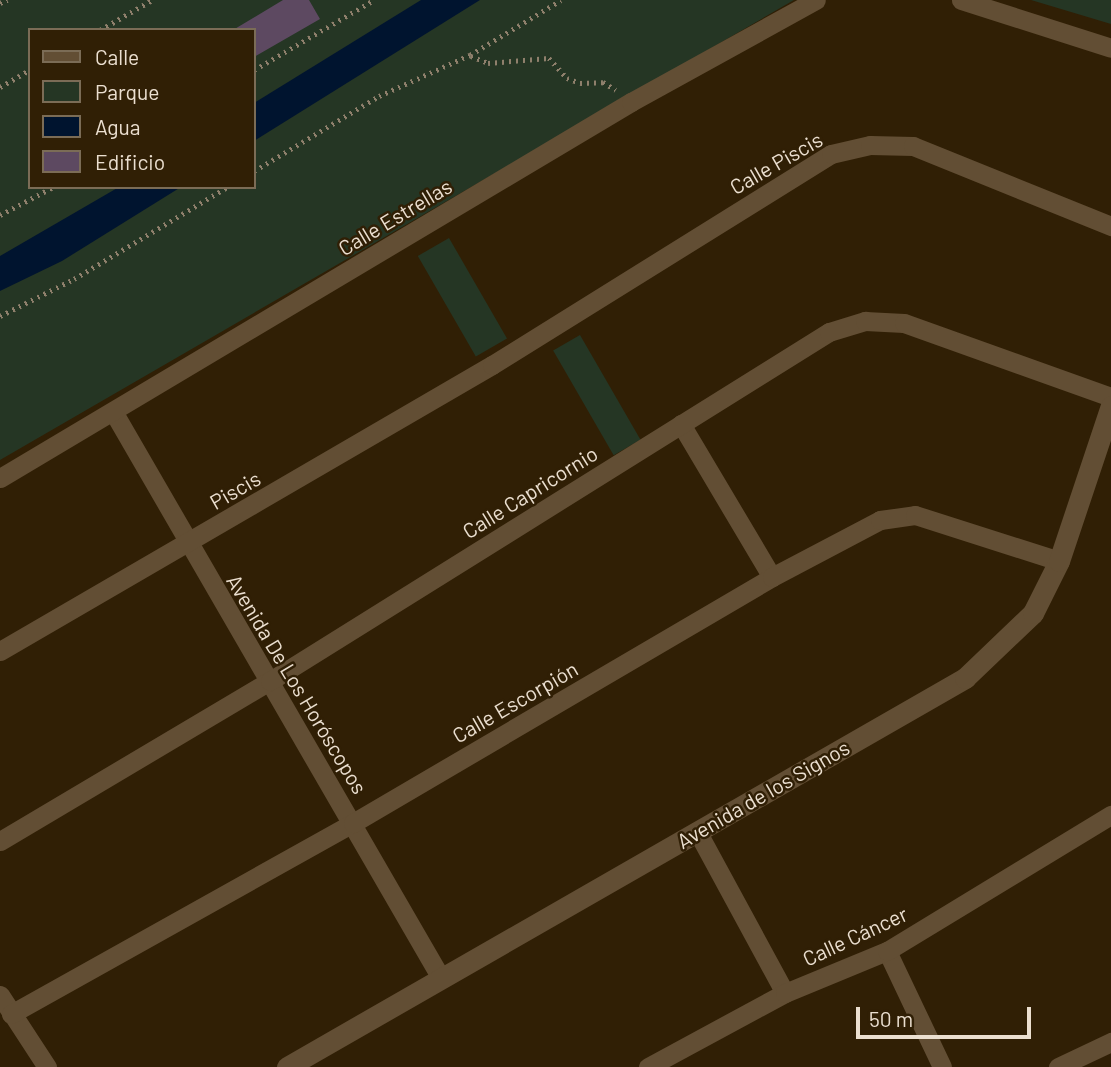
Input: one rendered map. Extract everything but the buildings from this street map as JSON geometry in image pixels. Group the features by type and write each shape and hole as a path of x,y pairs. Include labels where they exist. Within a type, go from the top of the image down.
{"street":[{"name":"Calle Estrellas","path":"0,478 114,413 631,102 816,0"},
{"path":"961,0 1111,48"},
{"name":"Calle Piscis","path":"492,365 831,154 870,145 914,146 1111,226"},
{"name":"Calle Capricornio","path":"0,841 270,681 829,332 865,321 904,323 1111,397"},
{"name":"Piscis","path":"0,652 492,365"},
{"name":"Avenida de los Signos","path":"287,1067 965,678 1033,614 1059,561 1111,407"},
{"name":"Avenida De Los Horóscopos","path":"114,413 441,978"},
{"path":"681,424 772,577"},
{"name":"Calle Escorpión","path":"11,1014 353,823 772,577 880,520 915,515 1059,561"},
{"name":"Calle Cáncer","path":"648,1067 785,993 887,951 1111,814"},
{"path":"697,831 785,993"},
{"path":"887,951 942,1067"},
{"path":"0,995 47,1067"},
{"path":"1058,1067 1111,1042"}],"path":[{"path":"0,3 7,0"},
{"path":"103,28 152,0"},
{"path":"256,69 374,0"},
{"path":"256,170 379,96 470,55 561,0"},
{"path":"470,55 488,63 549,58 567,78 580,83 603,82 631,102"},
{"path":"0,87 28,71"},
{"path":"0,215 49,189"},
{"path":"0,316 74,279 223,189"}],"green space":[{"path":"0,0 794,0 0,460"},
{"path":"1031,0 1111,0 1111,24"},
{"path":"449,238 507,338 476,356 418,256"},
{"path":"580,335 640,440 614,455 553,350"}],"water":[{"path":"421,0 480,0 256,140 256,102"},
{"path":"116,189 178,189 62,261 0,291 0,256"}]}
